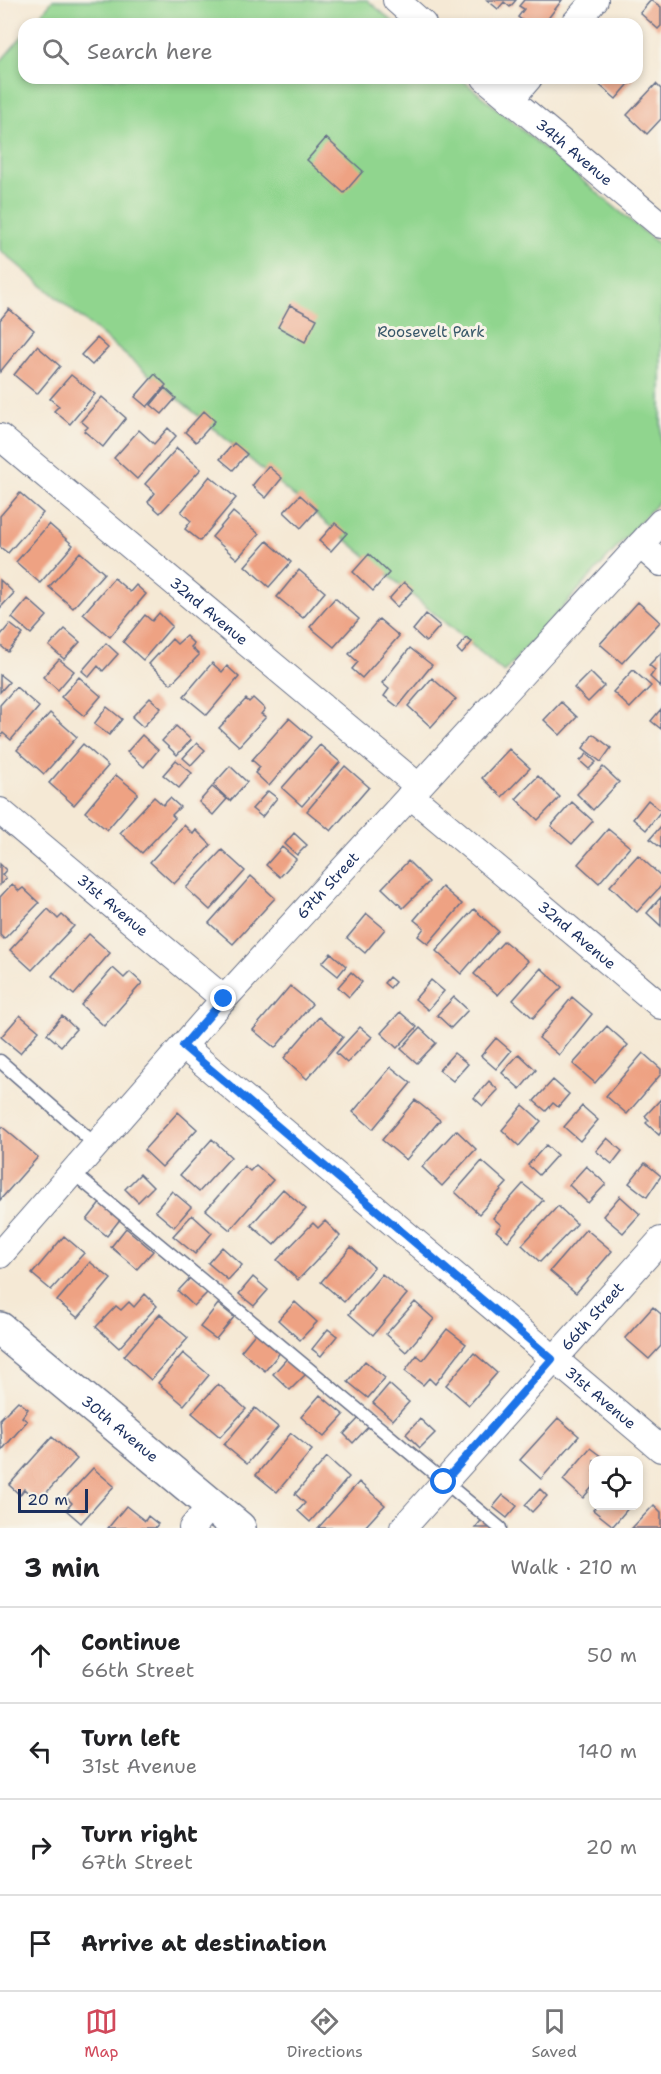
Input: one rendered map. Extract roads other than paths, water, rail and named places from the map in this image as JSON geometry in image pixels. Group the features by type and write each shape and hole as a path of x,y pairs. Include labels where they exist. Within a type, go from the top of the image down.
{"street":[{"path":"396,0 416,18"},
{"path":"579,18 595,0"},
{"name":"34th Avenue","path":"492,84 661,225"},
{"path":"510,100 524,84"},
{"name":"32nd Avenue","path":"0,436 661,1006"},
{"name":"67th Street","path":"0,1255 224,999 661,522"},
{"path":"640,545 661,563"},
{"name":"31st Avenue","path":"0,810 224,999"},
{"name":"31st Avenue","path":"183,1046 661,1449"},
{"name":"66th Street","path":"403,1528 661,1240"},
{"name":"30th Avenue","path":"0,1329 201,1517 239,1528"}],"lane":[{"path":"0,1061 96,1145"},
{"path":"72,1172 500,1528"}],"park label":[{"name":"Roosevelt Park","path":"431,332"}]}
